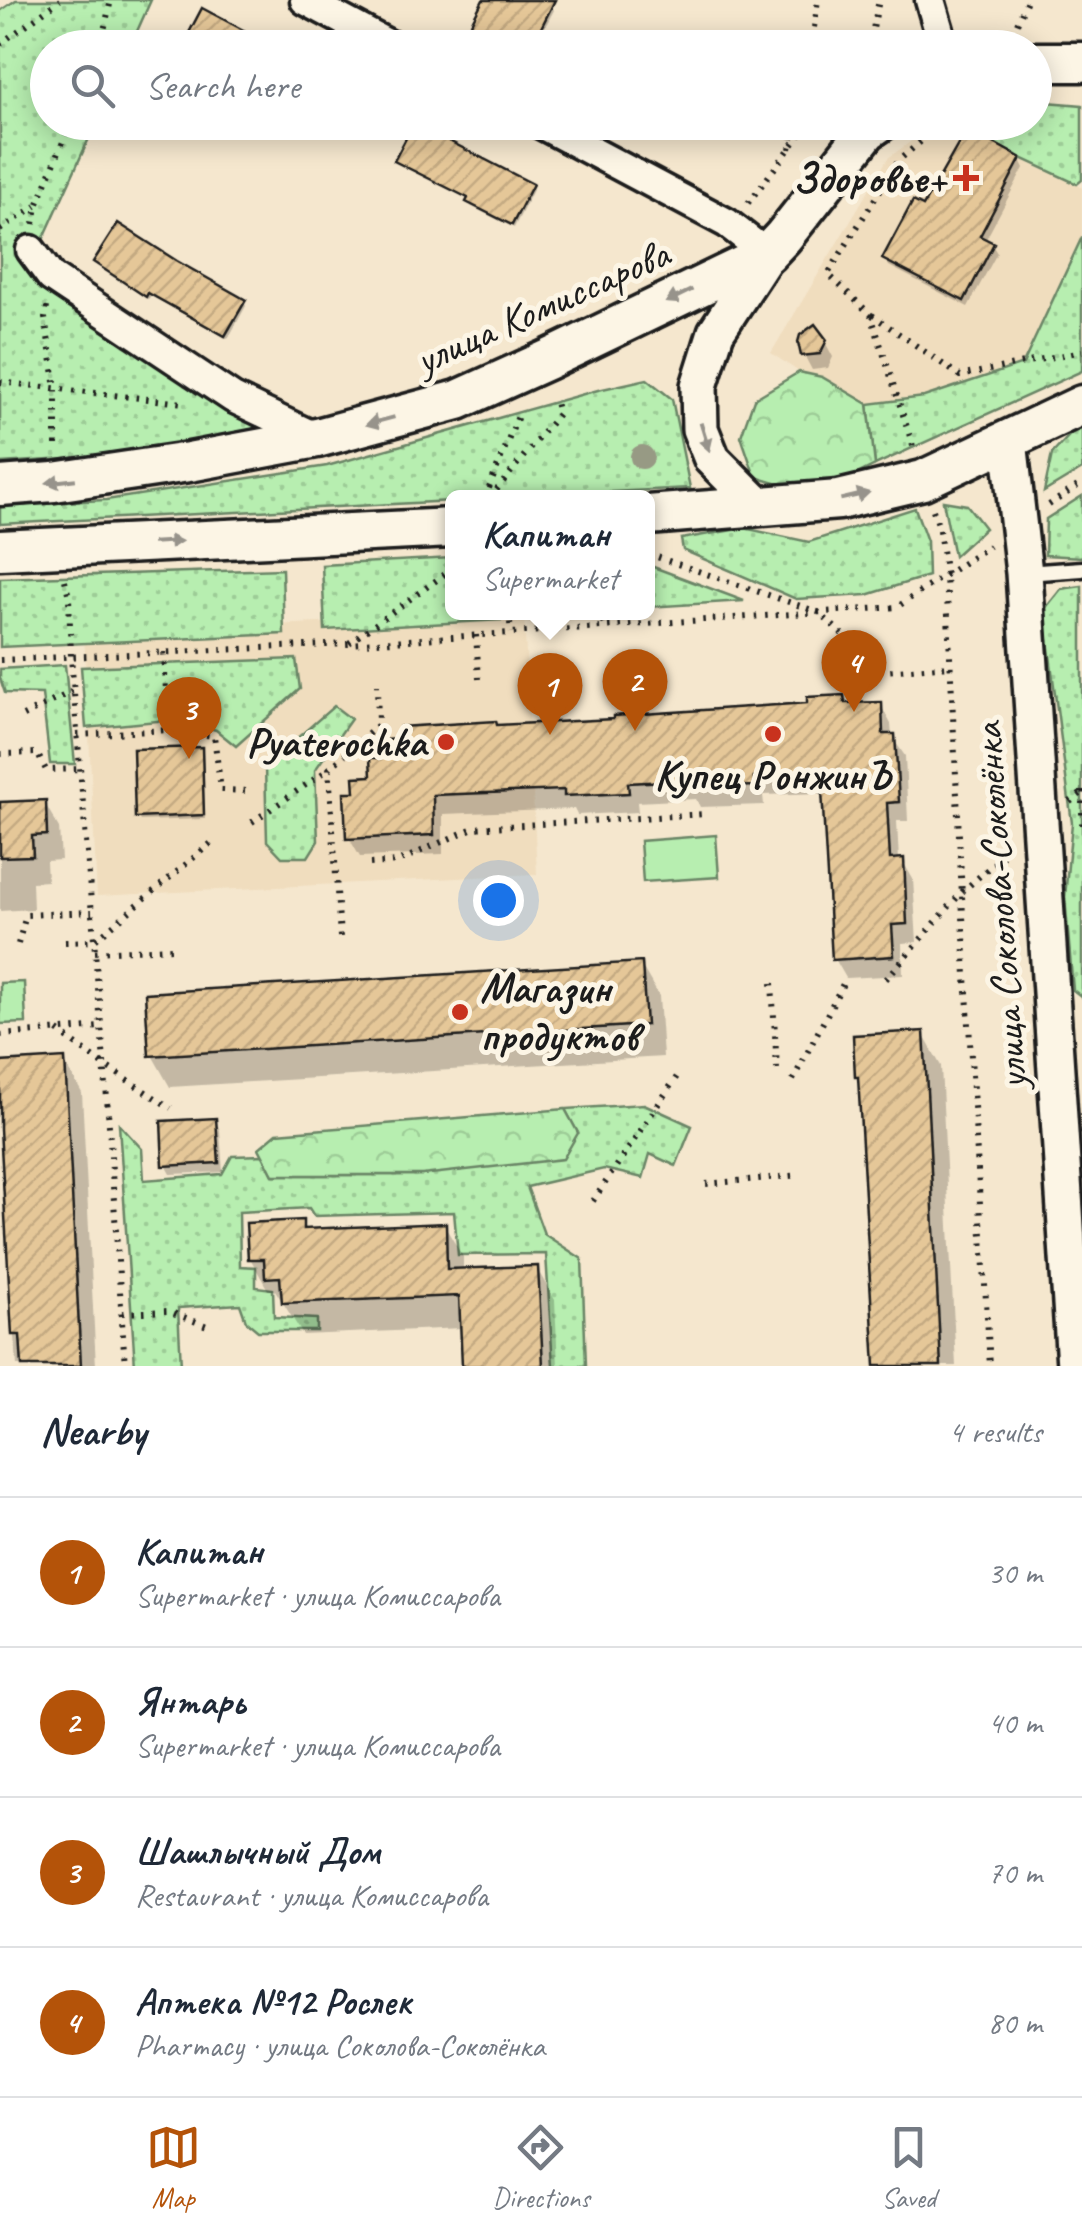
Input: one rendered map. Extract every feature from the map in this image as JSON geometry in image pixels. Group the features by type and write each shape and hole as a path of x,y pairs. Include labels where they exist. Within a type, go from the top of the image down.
{"main road":[{"path":"1052,62 1082,62"},
{"name":"улица Комиссарова","path":"0,486 150,468 317,438 458,400 767,254 860,140"},
{"path":"655,513 838,500 922,480 1082,405"},
{"path":"0,550 445,528"}],"street":[{"path":"305,0 361,30"},
{"path":"930,0 939,30"},
{"path":"571,140 727,223 767,254 716,332 698,386 700,429 712,459 758,504"},
{"path":"31,250 51,277 233,398 317,438"},
{"name":"улица Соколова-Соколёнка","path":"1010,440 1024,573 1075,1366"}],"lane":[{"path":"1024,573 1082,569"}],"path":[{"path":"0,44 60,0"},
{"path":"104,30 111,0"},
{"path":"814,30 818,0"},
{"path":"873,30 879,0"},
{"path":"1014,30 1027,0"},
{"path":"31,250 37,206 64,140"},
{"path":"789,150 791,140"},
{"path":"727,223 746,206 796,140"},
{"path":"923,140 899,160 828,274 871,315 960,376 1082,352"},
{"path":"0,230 37,206"},
{"path":"871,315 938,524 946,576 990,1366"},
{"path":"491,490 520,412 513,376"},
{"path":"0,382 188,404"},
{"path":"495,490 558,414 555,402"},
{"path":"0,660 348,644 897,607 1082,484"},
{"path":"655,556 818,612 883,671"},
{"path":"348,644 445,574"},
{"path":"510,620 511,632"},
{"path":"603,620 606,626"},
{"path":"476,635 479,679"},
{"path":"164,653 168,730"},
{"path":"70,657 126,1366"},
{"path":"862,659 883,671 950,666"},
{"path":"252,822 329,769 378,725 377,684"},
{"path":"23,716 74,692"},
{"path":"77,735 168,730 214,736 220,790 251,791"},
{"path":"0,754 37,752 46,770 81,769"},
{"path":"329,769 340,937"},
{"path":"886,979 962,892 1082,792"},
{"path":"1082,792 1082,832"},
{"path":"370,864 396,862 473,828 705,814"},
{"path":"65,942 94,941 216,839"},
{"path":"18,944 26,915 92,912"},
{"path":"95,952 171,948"},
{"path":"794,1080 845,980"},
{"path":"772,983 777,1069"},
{"path":"0,1035 101,1027"},
{"path":"58,1031 171,1108"},
{"path":"593,1202 678,1075"},
{"path":"706,1184 800,1175"},
{"path":"122,1313 168,1311 207,1326"}],"shaded area":[{"path":"913,140 986,140 1082,188 1082,237 1023,364 924,397 868,404 822,377 799,372 771,353 888,158"},
{"path":"445,617 445,620 524,620 537,874 97,896 84,634"}],"green space":[{"path":"16,0 151,0 138,30 30,30 30,140 88,140 28,273 187,385 260,427 151,454 0,463 0,11"},
{"path":"1052,102 1082,105 1082,180 1077,184 988,140 1052,140"},
{"path":"1082,237 1082,371 875,465 868,404 924,397 1023,364"},
{"path":"799,372 822,377 868,404 875,465 847,479 789,487 755,477 741,436 754,399"},
{"path":"647,379 672,399 690,488 445,490 445,501 0,524 0,505 106,500 327,466"},
{"path":"1082,422 1082,469 1044,492 1052,454"},
{"path":"1082,496 1082,557 1045,555 1046,519"},
{"path":"943,501 967,505 985,528 954,556"},
{"path":"915,508 927,541 928,576 867,595 796,599 683,550 681,539 744,528 809,542"},
{"path":"445,558 445,620 501,620 325,630 322,565"},
{"path":"655,568 744,601 655,607"},
{"path":"282,569 284,634 0,647 0,578"},
{"path":"1082,586 1082,997 1073,990 1065,897 1072,823 1044,610 1061,589"},
{"path":"296,659 300,689 236,746 216,730 178,719 86,728 81,667"},
{"path":"65,665 75,764 50,764 42,694 5,693 0,669"},
{"path":"334,706 351,719 315,770 318,841 308,857 282,857 267,841 265,766"},
{"path":"716,835 719,877 643,882 640,841"},
{"path":"24,982 26,1023 0,1024 0,983"},
{"path":"644,1104 692,1126 676,1166 650,1154 643,1178 604,1169 527,1187 544,1234 582,1259 586,1366 553,1366 546,1254 458,1255 454,1212 314,1216 309,1208 239,1212 240,1266 256,1267 256,1287 273,1289 274,1317 317,1319 317,1331 258,1331 246,1321 240,1304 178,1308 181,1366 135,1366 119,1124 142,1149 144,1180 222,1174 232,1156 263,1155 273,1175 422,1175 578,1133 565,1109"},
{"path":"565,1109 578,1133 563,1159 422,1175 273,1175 259,1148 277,1133"}],"building":[{"path":"483,0 555,0 540,30 479,30 470,25"},
{"path":"202,8 243,30 190,30"},
{"path":"405,140 447,140 533,184 512,225 394,161"},
{"path":"988,140 1021,158 980,236 994,243 964,301 882,259 913,201 923,206 959,143"},
{"path":"118,223 246,300 225,336 148,293 146,297 93,262"},
{"path":"815,324 827,340 820,354 801,356 800,335"},
{"path":"844,695 845,703 882,702 883,734 895,734 899,802 887,803 890,859 904,858 907,924 892,925 894,956 832,960 821,774 754,777 754,786 687,789 686,780 628,783 629,793 564,796 564,790 433,795 434,835 346,839 344,792 355,792 354,777 371,776 370,758 385,758 384,740 401,739 400,727 613,719 807,703 807,697"},
{"path":"202,747 204,815 135,818 133,749"},
{"path":"46,800 47,835 32,836 33,856 0,857 0,802"},
{"path":"642,962 646,1025 149,1056 145,993"},
{"path":"924,1031 941,1366 875,1366 853,1035"},
{"path":"65,1058 81,1366 22,1366 20,1335 12,1335 0,1062"},
{"path":"216,1118 219,1163 163,1166 161,1121"},
{"path":"303,1220 303,1229 446,1223 447,1269 538,1266 543,1366 462,1366 459,1296 282,1303 280,1277 265,1278 264,1259 248,1259 246,1223"}],"place":[{"name":"Здоровье+","path":"966,178"},
{"name":"Аптека №12 Рослек","path":"854,712"},
{"name":"Янтарь","path":"635,731"},
{"name":"Купец РонжинЪ","path":"773,734"},
{"name":"Капитан","path":"550,735"},
{"name":"Pyaterochka","path":"446,742"},
{"name":"Шашлычный Дом","path":"189,759"},
{"name":"Магазин продуктов","path":"460,1012"}]}
